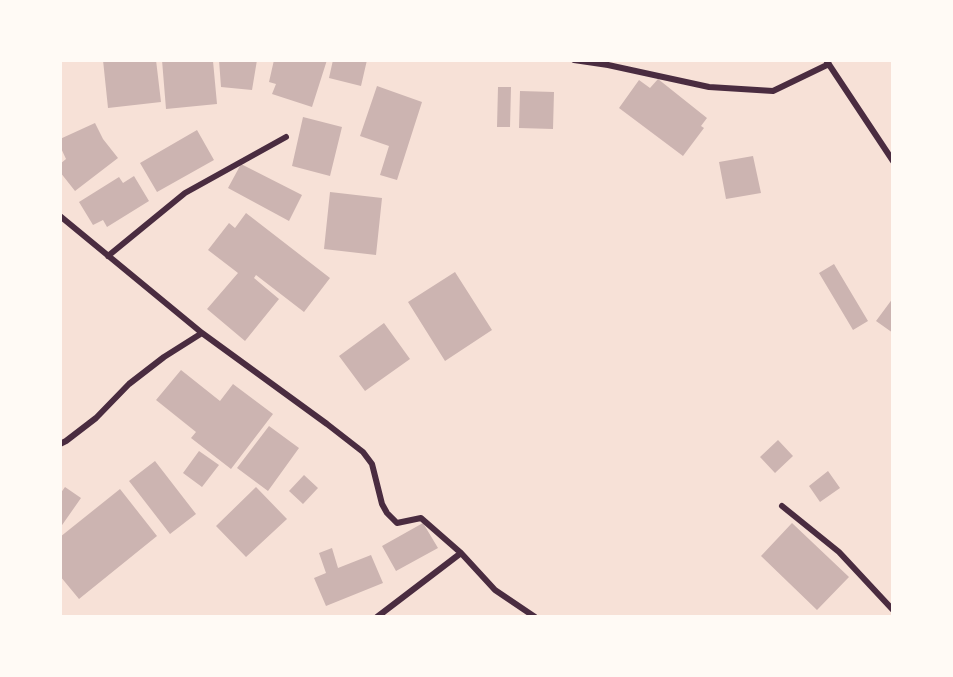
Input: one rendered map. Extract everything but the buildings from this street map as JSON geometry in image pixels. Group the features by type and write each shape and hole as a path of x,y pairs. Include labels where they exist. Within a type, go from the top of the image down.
{"street":[{"path":"574,60 709,87 773,91 827,62 893,160"},
{"path":"108,256 185,193 285,136"},
{"path":"60,216 202,333 363,452 372,464 381,504 397,523 421,518 461,553 495,590 536,617"},
{"path":"60,444 96,418 129,384 164,357 202,333"},
{"path":"782,506 839,552 893,610"},
{"path":"377,617 461,553"}]}
